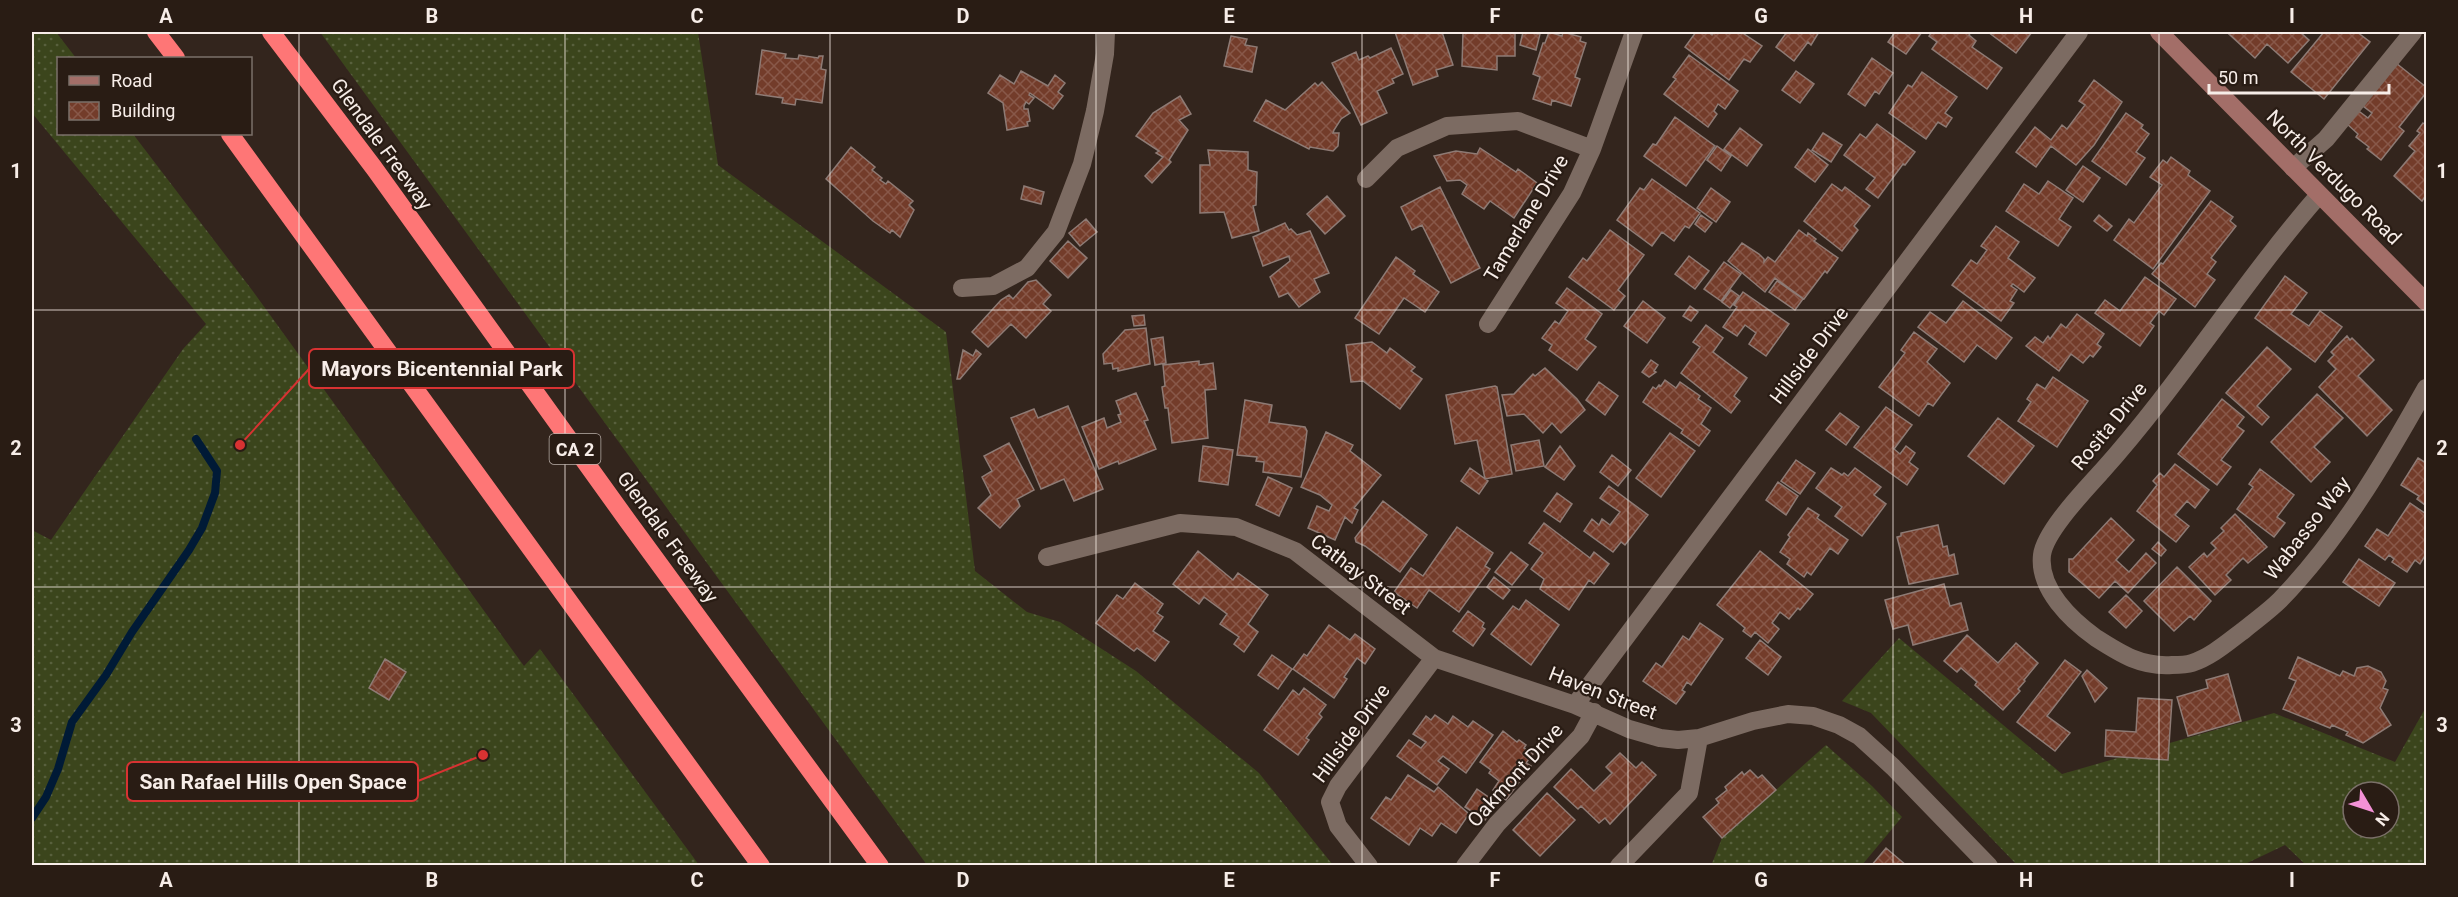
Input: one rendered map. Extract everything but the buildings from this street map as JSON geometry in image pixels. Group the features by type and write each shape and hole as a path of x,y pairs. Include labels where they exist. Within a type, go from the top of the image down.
{"highway":[{"path":"156,32 175,57"},
{"name":"Glendale Freeway","path":"271,32 374,168 880,866"},
{"path":"231,135 761,866"}],"main road":[{"name":"North Verdugo Road","path":"2159,32 2427,302"}],"street":[{"path":"962,288 993,286 1028,268 1056,232 1082,164 1090,132 1105,54 1106,32"},
{"name":"Tamerlane Drive","path":"1488,324 1572,193 1592,149 1634,32"},
{"name":"Hillside Drive","path":"1575,705 2079,32"},
{"path":"2293,168 2326,139 2413,32"},
{"path":"1366,179 1397,148 1447,126 1518,120 1592,149"},
{"name":"Rosita Drive","path":"2154,667 2125,657 2090,633 2059,603 2045,580 2042,554 2054,530 2075,501 2147,416 2286,232 2319,195"},
{"name":"Wabasso Way","path":"2154,667 2191,664 2220,648 2278,602 2319,556 2354,508 2390,453 2427,388"},
{"name":"Cathay Street","path":"1047,557 1180,523 1236,527 1295,551 1434,658"},
{"name":"Hillside Drive","path":"1368,866 1338,826 1330,802 1338,786 1434,658"},
{"name":"Haven Street","path":"1434,658 1575,705 1629,729 1660,738 1678,740 1699,738 1753,721 1788,714 1813,716 1839,725 1859,736 1872,747 1989,866"},
{"name":"Oakmont Drive","path":"1465,866 1497,824 1581,736 1594,712"},
{"path":"1619,866 1689,793 1699,738"}],"green space":[{"path":"32,32 56,32 75,57 57,57 57,135 134,135 252,290 524,666 540,649 699,865 32,865 32,530 51,540 183,349 206,324 32,113"},
{"path":"320,32 698,32 718,165 946,332 975,571 1027,612 1060,622 1136,671 1259,773 1333,865 927,865"},
{"path":"1899,638 2062,774 2274,713 2395,762 2426,707 2426,865 2306,865 2285,845 2243,865 2017,865 1871,713 1842,701"},
{"path":"1826,745 1872,786 1902,817 1862,865 1711,866 1722,838"}],"waterway":[{"path":"32,818 46,797 58,769 72,722 106,675 202,528 215,493 217,471 196,439"}],"place":[{"name":"Mayors Bicentennial Park","path":"240,445"},
{"name":"San Rafael Hills Open Space","path":"483,755"}]}
